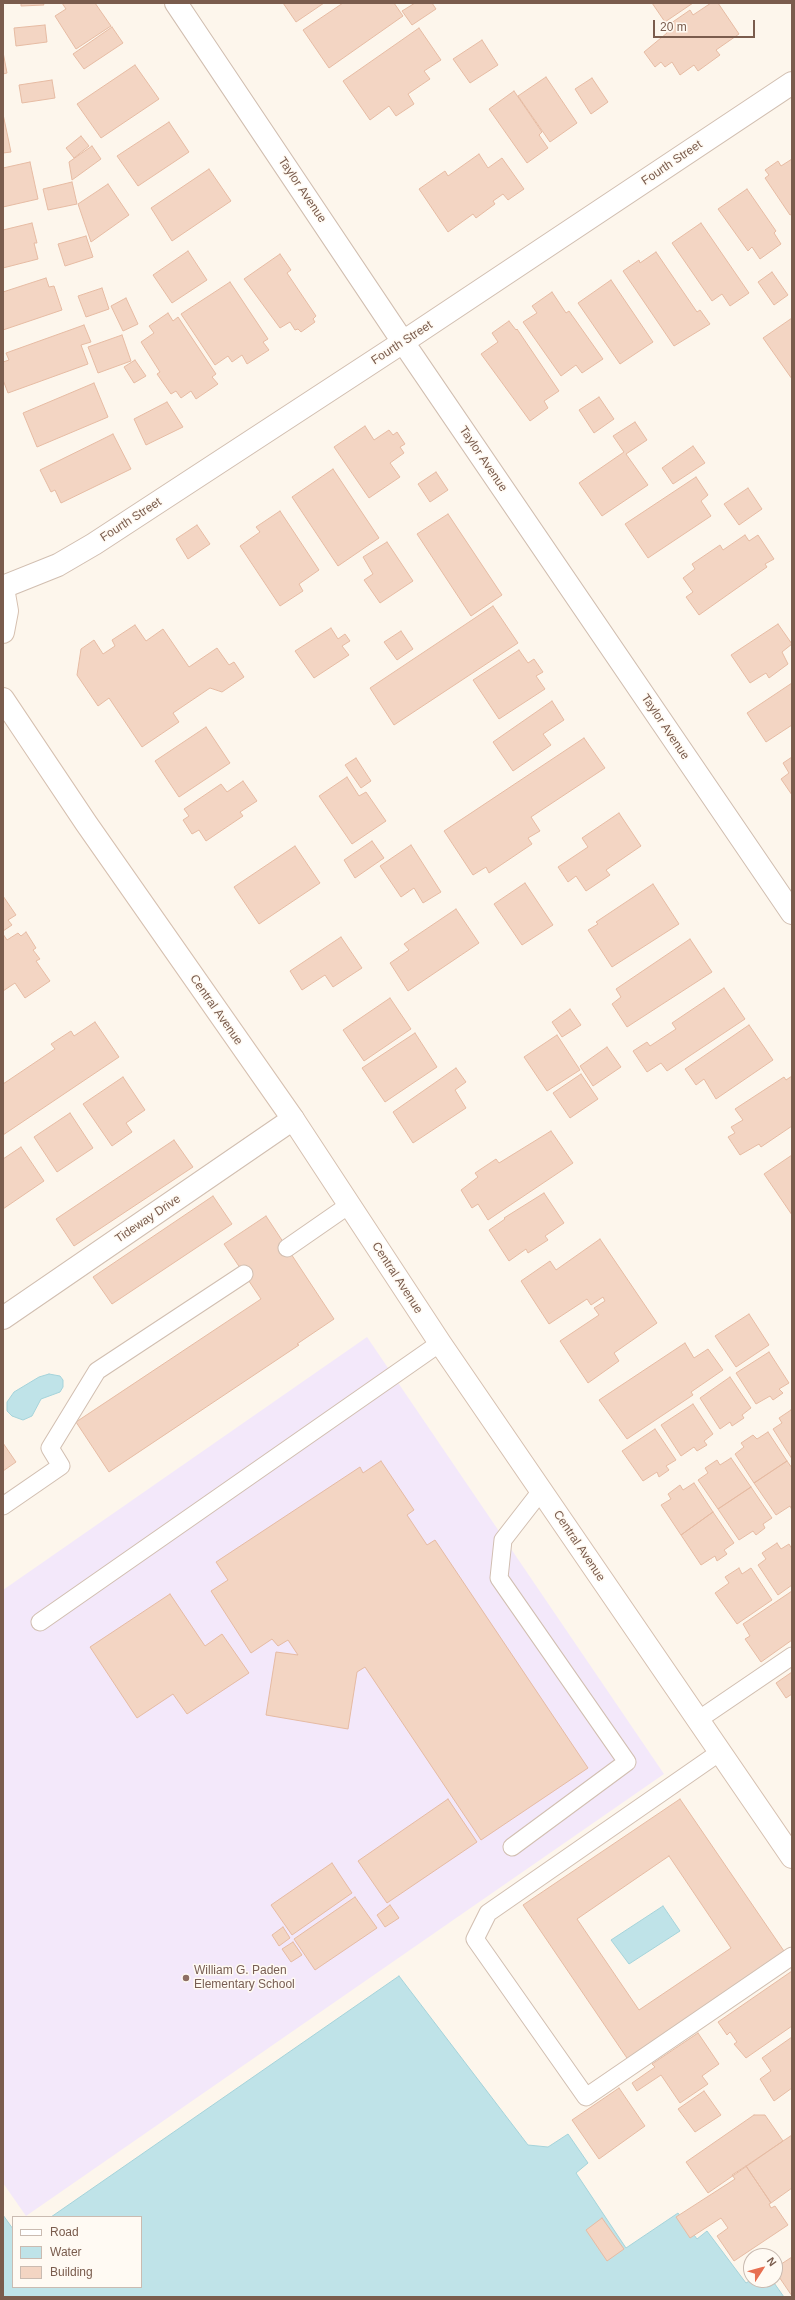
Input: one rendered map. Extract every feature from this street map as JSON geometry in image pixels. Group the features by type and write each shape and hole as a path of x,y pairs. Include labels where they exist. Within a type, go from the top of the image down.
{"street":[{"name":"Taylor Avenue","path":"176,3 403,342 792,913"},
{"name":"Fourth Street","path":"3,588 58,564 94,544 403,342 792,83"},
{"path":"3,588 7,611 3,632"},
{"name":"Central Avenue","path":"3,699 86,823 293,1119 440,1343 792,1857"},
{"name":"Tideway Drive","path":"3,1318 293,1119"}],"lane":[{"path":"286,1248 349,1205"},
{"path":"3,1506 61,1466 50,1448 96,1371 244,1274"},
{"path":"40,1622 440,1343"},
{"path":"512,1847 627,1762 499,1578 503,1540 541,1491"},
{"path":"698,1720 792,1656"},
{"path":"720,1752 488,1913 475,1939 586,2097 792,1956"}],"shaded area":[{"name":"William G. Paden Elementary School","path":"367,1337 664,1774 26,2216 3,2183 3,1590"}],"water":[{"path":"49,1374 60,1376 63,1380 63,1387 60,1392 41,1399 32,1416 23,1420 12,1416 7,1411 7,1402 14,1392 39,1377"},
{"path":"663,1906 680,1931 629,1964 611,1940"},
{"path":"399,1976 528,2145 548,2147 568,2134 588,2163 576,2173 626,2248 678,2213 697,2239 707,2231 743,2279 743,2288 778,2288 784,2297 3,2297 3,2215 12,2228 12,2288 142,2288 142,2216 52,2216"}],"building":[{"path":"21,3 43,3 44,5 21,6"},
{"path":"62,3 95,3 111,26 76,49 55,16 66,9"},
{"path":"283,3 324,3 296,22"},
{"path":"343,3 394,3 403,16 329,68 303,30"},
{"path":"415,3 432,3 436,9 412,25 402,11"},
{"path":"652,3 693,3 665,22"},
{"path":"711,3 718,3 739,34 716,50 720,55 698,71 694,65 680,75 672,62 665,67 661,62 655,67 644,52 667,33 664,28 690,10 693,15"},
{"path":"45,25 47,42 16,46 14,28"},
{"path":"112,27 123,43 84,69 73,54"},
{"path":"419,28 441,60 424,71 430,79 408,94 414,104 396,116 389,106 370,120 343,81"},
{"path":"482,40 498,65 470,83 453,59"},
{"path":"3,52 7,73 3,74"},
{"path":"135,65 159,99 101,138 77,104"},
{"path":"546,77 577,123 550,142 518,96"},
{"path":"592,78 608,102 591,114 575,89"},
{"path":"52,80 55,98 22,103 19,85"},
{"path":"514,91 542,132 539,135 548,148 527,163 489,109"},
{"path":"3,114 11,152 3,153"},
{"path":"169,122 189,152 138,186 117,156"},
{"path":"81,136 89,146 74,158 66,148"},
{"path":"92,146 101,159 72,180 69,162"},
{"path":"479,154 488,168 502,158 524,189 508,200 503,194 493,201 495,204 476,218 473,214 448,232 419,189 445,171 448,176"},
{"path":"792,159 792,214 790,215 765,178 769,175 765,170 778,161 781,166"},
{"path":"30,162 38,199 3,207 3,168"},
{"path":"209,169 231,201 172,241 151,208"},
{"path":"72,182 77,204 48,210 43,189"},
{"path":"108,184 129,215 91,242 78,204"},
{"path":"747,189 776,231 774,233 781,244 760,259 752,247 748,251 718,209"},
{"path":"32,223 37,243 34,243 38,259 3,268 3,230"},
{"path":"701,223 749,293 730,306 722,294 712,301 672,243"},
{"path":"86,236 93,257 65,266 58,244"},
{"path":"188,251 207,280 172,303 153,275"},
{"path":"656,252 697,312 700,310 710,324 674,346 623,271 639,260 640,263"},
{"path":"280,254 291,270 287,273 316,316 313,319 315,322 301,332 298,329 295,330 290,322 280,328 244,279"},
{"path":"772,272 788,295 774,305 758,282"},
{"path":"46,278 49,287 54,286 62,310 3,330 3,292"},
{"path":"611,280 653,342 620,364 578,303"},
{"path":"230,282 268,339 263,342 269,350 247,364 242,355 232,362 228,356 215,365 181,314"},
{"path":"102,288 109,309 86,317 78,296"},
{"path":"552,292 566,313 569,311 603,359 582,373 576,365 561,376 523,322 537,313 532,306"},
{"path":"126,298 138,324 123,331 111,306"},
{"path":"168,313 173,321 178,317 216,374 212,377 218,384 196,399 191,391 181,398 176,391 171,394 157,374 160,372 141,342 154,333 149,326"},
{"path":"792,318 792,379 763,338"},
{"path":"509,321 516,330 517,329 559,391 544,401 548,408 530,421 481,354 498,342 492,333"},
{"path":"84,325 91,342 81,345 88,364 8,393 3,380 3,362 9,360 6,353"},
{"path":"122,335 131,361 98,373 88,347"},
{"path":"135,360 146,376 134,383 124,367"},
{"path":"94,383 108,417 37,447 23,413"},
{"path":"599,397 614,419 594,433 579,410"},
{"path":"167,402 183,427 146,445 134,419"},
{"path":"635,422 647,440 626,454 648,485 602,516 579,483 624,452 613,436"},
{"path":"365,426 374,440 389,430 393,435 397,432 405,444 400,447 404,453 390,463 400,477 369,498 334,447"},
{"path":"113,434 131,469 61,503 55,490 51,492 40,470"},
{"path":"693,446 705,463 673,484 662,468"},
{"path":"333,469 379,538 338,566 292,497"},
{"path":"436,472 448,490 430,502 418,484"},
{"path":"696,477 708,495 701,501 711,516 648,558 625,524"},
{"path":"748,488 762,509 739,525 724,504"},
{"path":"280,511 319,570 299,584 303,591 280,606 240,546 260,532 256,527"},
{"path":"448,514 502,595 471,616 417,534"},
{"path":"197,525 210,544 188,559 176,539"},
{"path":"745,535 749,541 758,535 774,559 765,564 767,567 699,615 686,597 693,592 683,578 695,569 692,564 720,545 723,550"},
{"path":"387,542 413,581 380,603 364,580 373,574 363,557"},
{"path":"493,606 518,643 394,725 370,688"},
{"path":"778,624 792,644 782,652 788,664 769,678 766,673 750,683 731,655"},
{"path":"135,625 146,641 163,629 189,667 217,648 229,665 234,662 244,677 222,692 210,688 173,713 179,722 142,747 109,698 98,706 77,675 81,649 94,640 103,654 115,646 112,640"},
{"path":"331,628 338,639 345,634 350,641 342,646 349,655 314,678 295,651"},
{"path":"401,631 413,649 397,660 384,642"},
{"path":"519,650 528,663 534,659 543,672 536,676 545,689 499,719 473,680"},
{"path":"792,683 792,725 766,742 747,713"},
{"path":"552,701 564,720 543,734 551,745 513,771 493,742"},
{"path":"206,727 230,763 179,797 155,761"},
{"path":"584,738 605,768 531,817 540,831 528,838 532,844 489,873 486,867 473,875 444,831"},
{"path":"792,757 792,795 781,779 789,773 783,763"},
{"path":"356,758 371,781 361,788 345,765"},
{"path":"347,777 359,796 366,792 386,821 352,844 319,796"},
{"path":"243,781 257,801 240,812 243,816 206,841 199,830 192,834 183,820 189,816 184,809 221,784 227,792"},
{"path":"619,813 641,846 606,870 610,875 586,891 576,876 568,882 558,867 588,847 582,838"},
{"path":"372,841 384,858 355,878 344,860"},
{"path":"411,845 441,892 423,903 414,888 401,897 380,866"},
{"path":"295,846 320,883 259,924 234,887"},
{"path":"525,883 553,925 522,945 494,904"},
{"path":"653,884 679,924 612,967 588,930 598,924 596,922"},
{"path":"3,896 16,915 8,920 12,925 3,931"},
{"path":"456,909 479,943 408,991 390,963 409,950 404,944"},
{"path":"26,932 36,948 33,950 40,959 36,961 50,981 25,998 15,983 3,991 3,934 7,940 18,933 21,936"},
{"path":"341,937 362,968 333,987 325,975 302,990 290,971"},
{"path":"690,939 712,972 627,1027 612,1004 621,997 616,989"},
{"path":"724,988 745,1019 667,1071 661,1063 647,1072 633,1051 647,1042 650,1046 676,1029 672,1023"},
{"path":"390,998 411,1029 364,1061 343,1030"},
{"path":"570,1009 581,1025 562,1037 552,1022"},
{"path":"95,1022 119,1057 3,1135 3,1084 55,1049 51,1044 71,1031 74,1036"},
{"path":"749,1025 773,1060 716,1099 704,1079 696,1085 685,1069"},
{"path":"415,1033 437,1067 385,1102 362,1068"},
{"path":"557,1035 580,1070 547,1091 524,1057"},
{"path":"607,1047 621,1067 593,1086 580,1066"},
{"path":"456,1068 466,1082 455,1090 466,1108 413,1143 393,1112"},
{"path":"581,1074 598,1099 570,1118 553,1093"},
{"path":"792,1076 792,1126 761,1147 759,1144 740,1155 728,1137 735,1133 731,1127 743,1120 735,1109 784,1077 786,1080"},
{"path":"123,1077 145,1110 126,1123 132,1132 112,1146 83,1104"},
{"path":"70,1113 93,1148 57,1172 34,1137"},
{"path":"551,1131 573,1163 488,1220 478,1204 472,1208 461,1190 478,1177 475,1173 496,1159 499,1163"},
{"path":"174,1140 193,1167 74,1246 56,1219"},
{"path":"21,1147 44,1181 3,1209 3,1159"},
{"path":"792,1155 792,1215 764,1174"},
{"path":"544,1193 564,1223 545,1236 548,1240 528,1253 526,1249 509,1261 489,1230 505,1219 504,1218"},
{"path":"213,1196 232,1224 112,1304 93,1277"},
{"path":"266,1216 334,1319 297,1344 299,1345 109,1472 76,1422 261,1299 224,1244"},
{"path":"600,1239 657,1323 614,1353 619,1361 588,1383 560,1341 599,1315 594,1308 605,1301 603,1297 591,1305 587,1299 549,1324 521,1281 550,1261 556,1270"},
{"path":"749,1314 769,1345 736,1367 715,1336"},
{"path":"685,1343 694,1358 708,1349 723,1370 691,1392 693,1395 627,1439 599,1400"},
{"path":"769,1352 789,1383 779,1389 783,1393 773,1400 770,1396 756,1404 736,1373"},
{"path":"730,1377 751,1408 742,1415 744,1418 732,1426 730,1422 720,1429 700,1398"},
{"path":"693,1404 713,1434 704,1441 707,1445 697,1451 694,1447 681,1456 661,1425"},
{"path":"791,1410 792,1459 773,1429 782,1423 779,1418"},
{"path":"655,1429 676,1460 666,1466 669,1470 659,1477 657,1472 643,1481 622,1451"},
{"path":"768,1432 787,1461 754,1483 735,1454 744,1447 741,1443 753,1435 757,1439"},
{"path":"3,1443 16,1462 3,1471"},
{"path":"731,1458 751,1487 718,1509 698,1480 708,1473 705,1468 717,1460 720,1465"},
{"path":"381,1461 414,1510 407,1515 427,1545 435,1540 588,1768 481,1840 365,1667 357,1672 348,1729 266,1715 276,1652 298,1655 288,1640 278,1646 272,1639 251,1653 211,1591 228,1580 216,1562 360,1467 363,1473"},
{"path":"787,1461 792,1468 792,1510 790,1506 776,1515 754,1483"},
{"path":"694,1483 713,1512 681,1535 661,1505 671,1499 668,1494 680,1485 683,1490"},
{"path":"751,1487 772,1518 763,1524 765,1528 756,1535 753,1531 739,1540 718,1509"},
{"path":"713,1512 734,1543 724,1550 727,1554 717,1561 715,1556 701,1565 681,1535"},
{"path":"777,1543 781,1549 789,1544 792,1549 792,1585 778,1595 758,1565 766,1559 762,1553"},
{"path":"739,1568 742,1574 751,1568 772,1600 737,1624 715,1593 729,1583 725,1577"},
{"path":"792,1591 792,1640 761,1662 745,1639 750,1636 743,1624"},
{"path":"170,1594 205,1646 222,1634 249,1673 187,1714 173,1694 137,1718 90,1647"},
{"path":"792,1672 792,1694 786,1698 776,1683"},
{"path":"448,1799 477,1842 387,1903 358,1861"},
{"path":"680,1799 786,1954 629,2061 523,1905","holes":["669,1856 731,1948 639,2010 577,1919"]},
{"path":"332,1863 352,1893 292,1935 271,1905"},
{"path":"355,1897 377,1928 315,1970 294,1939"},
{"path":"390,1905 399,1918 385,1927 377,1915"},
{"path":"283,1927 290,1938 279,1946 272,1935"},
{"path":"293,1942 302,1955 291,1962 282,1949"},
{"path":"792,1971 792,2026 746,2058 734,2044 737,2042 730,2032 727,2035 718,2022"},
{"path":"698,2033 719,2064 702,2076 708,2084 680,2103 661,2075 637,2091 632,2083 655,2067 652,2064"},
{"path":"792,2037 792,2088 774,2101 760,2079 771,2071 762,2058"},
{"path":"619,2088 645,2126 599,2159 572,2120"},
{"path":"704,2091 721,2115 695,2132 678,2109"},
{"path":"754,2115 765,2115 783,2141 708,2193 686,2162"},
{"path":"792,2135 792,2188 771,2203 746,2166"},
{"path":"746,2166 771,2203 769,2204 771,2208 775,2206 788,2225 754,2248 743,2248 743,2255 734,2261 717,2236 728,2228 721,2218 690,2238 676,2217 735,2179 732,2175"},
{"path":"602,2218 624,2249 607,2261 586,2230"},
{"path":"792,2257 792,2296 783,2283 783,2263"}],"place":[{"name":"William G. Paden Elementary School","path":"186,1978"}]}
